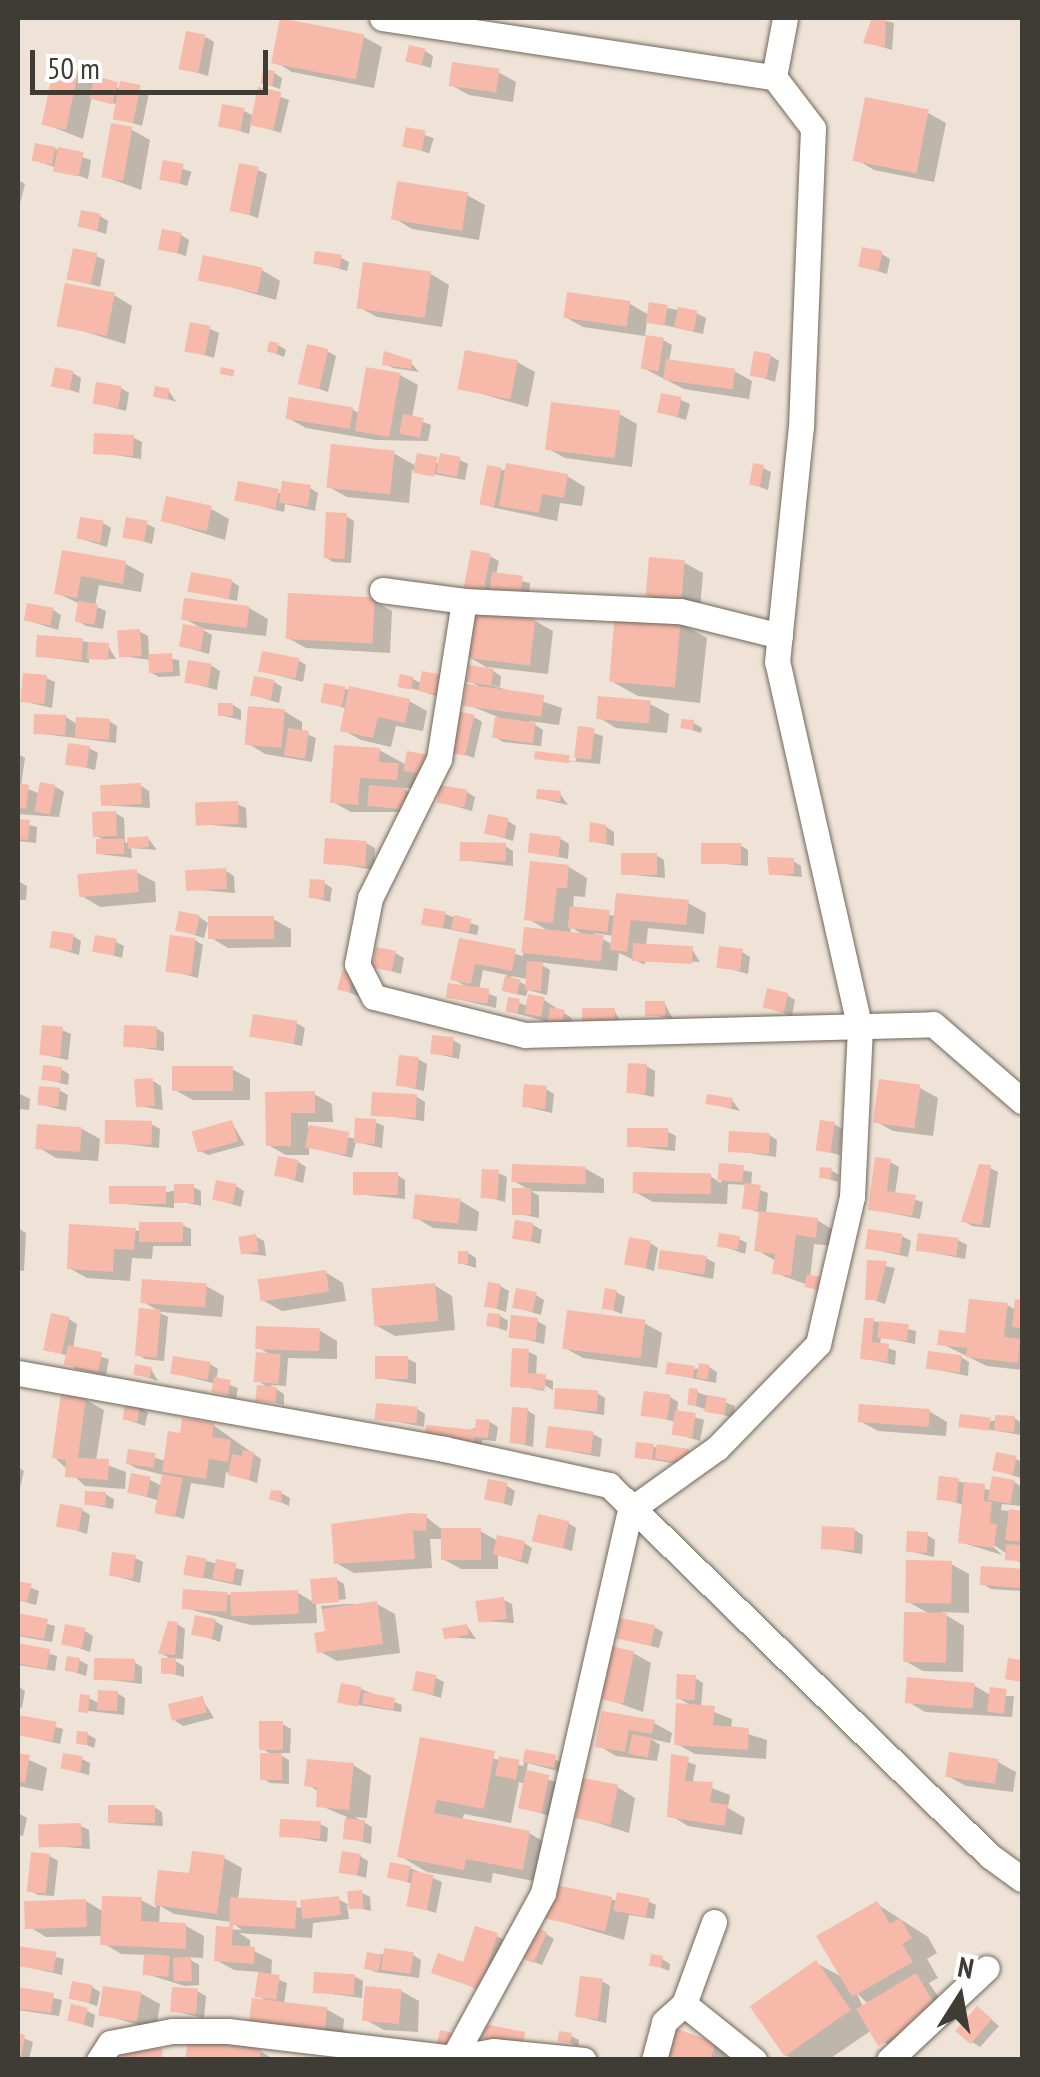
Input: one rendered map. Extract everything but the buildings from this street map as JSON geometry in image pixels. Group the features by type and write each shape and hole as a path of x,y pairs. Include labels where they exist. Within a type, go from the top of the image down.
{"street":[{"path":"382,18 774,78 813,128 800,427 777,662 860,1029 852,1197 818,1344 717,1448 630,1510 543,1892 453,2059"},
{"path":"774,78 785,18"},
{"path":"382,590 464,601 680,611 780,636"},
{"path":"464,601 439,760 370,898 357,964 374,997 525,1035 736,1026 860,1029 932,1024 1022,1101"},
{"path":"18,1373 609,1485 630,1510 804,1670 990,1856 1022,1879"},
{"path":"654,2060 664,2022 684,2004 714,1922"},
{"path":"890,2060 987,1968"},
{"path":"684,2004 754,2060"},
{"path":"99,2060 110,2043 172,2031 228,2030 453,2059 493,2050 584,2060"}]}
